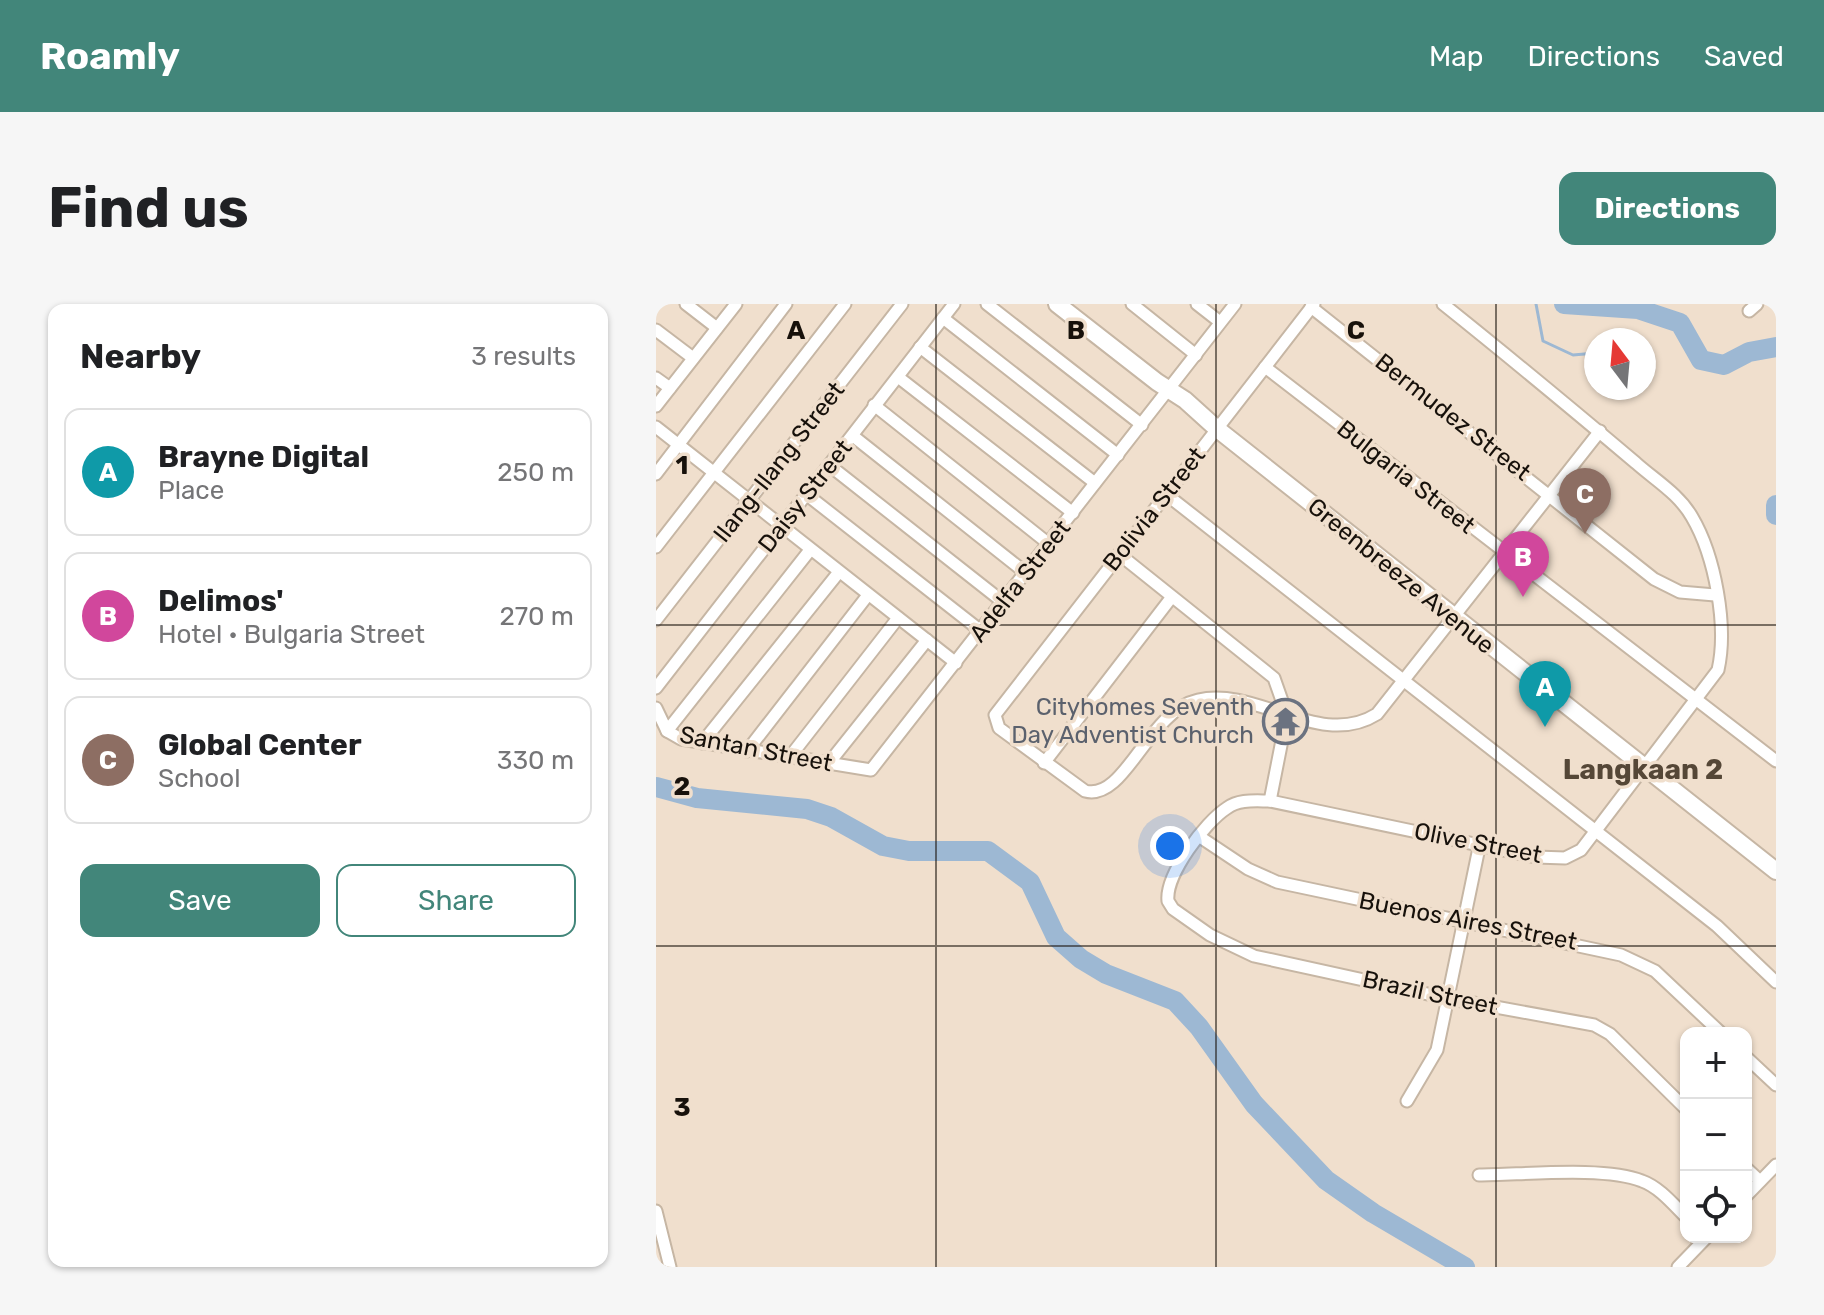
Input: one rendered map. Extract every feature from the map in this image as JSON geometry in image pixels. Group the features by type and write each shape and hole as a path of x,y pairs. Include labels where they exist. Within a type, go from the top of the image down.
{"street":[{"path":"686,304 717,328"},
{"path":"656,406 736,304"},
{"path":"656,474 786,304"},
{"path":"656,547 845,304"},
{"name":"Ilang-Ilang Street","path":"656,620 902,304"},
{"name":"Daisy Street","path":"656,688 954,304"},
{"path":"987,304 1142,425"},
{"name":"Greenbreeze Avenue","path":"1057,304 1164,389 1193,419 1216,428 1451,617 1776,871"},
{"path":"1132,304 1196,355"},
{"path":"1197,304 1220,322"},
{"name":"Adelfa Street","path":"871,770 1142,425 1164,389 1196,355 1235,304"},
{"path":"1171,598 1044,763 1085,791 1103,792 1111,788 1154,730 1184,705 1209,698 1328,724 1366,720 1377,714 1600,431 1443,304"},
{"name":"Bolivia Street","path":"1044,763 999,728 995,715 1313,306"},
{"name":"Bermudez Street","path":"1313,306 1665,586 1696,595 1715,595"},
{"path":"943,318 1118,455"},
{"path":"656,330 693,358"},
{"path":"920,347 1095,483"},
{"name":"Bulgaria Street","path":"1265,367 1502,553 1776,761"},
{"path":"898,377 1073,513"},
{"path":"656,378 670,388"},
{"path":"874,405 1049,544"},
{"path":"656,427 713,475 956,663"},
{"name":"Olive Street","path":"1167,893 1174,875 1200,837 1227,808 1240,801 1270,801 1536,857 1565,858 1581,850 1718,670 1723,645 1721,609 1715,595 1707,553 1692,517 1661,481 1600,431"},
{"path":"853,436 1026,573"},
{"path":"829,465 1003,602"},
{"path":"806,494 981,631"},
{"path":"1167,495 1717,926 1776,982"},
{"path":"667,731 810,550"},
{"path":"1119,554 1274,678 1287,715 1270,801"},
{"path":"702,743 839,572"},
{"path":"747,751 868,595"},
{"path":"789,758 898,618"},
{"path":"829,763 927,640"},
{"name":"Santan Street","path":"656,708 667,731 681,739 871,770"},
{"name":"Buenos Aires Street","path":"1200,837 1248,869 1277,882 1621,955 1655,971 1715,1027"},
{"path":"1407,1101 1437,1050 1480,843"},
{"name":"Brazil Street","path":"1167,893 1173,909 1185,919 1242,951 1446,998 1594,1025 1610,1034 1680,1103"},
{"path":"1752,1063 1776,1085"},
{"path":"1752,1190 1776,1165"},
{"path":"1749,1171 1760,1181"},
{"path":"1479,1175 1604,1174 1632,1178 1657,1190 1680,1211"},
{"path":"656,1211 670,1267"},
{"path":"1678,1267 1701,1243"}],"waterway":[{"path":"1536,304 1543,341 1573,355 1584,354"},
{"path":"1564,304 1638,309 1680,323 1701,360 1724,365 1749,352 1776,347"},
{"path":"1776,505 1776,515"},
{"path":"656,787 697,798 807,809 831,817 883,846 909,851 988,851 1030,882 1056,937 1081,959 1106,974 1175,1001 1199,1027 1254,1104 1326,1180 1373,1213 1465,1267"}],"place":[{"name":"Global Center","path":"1585,534"},
{"name":"Delimos'","path":"1523,597"},
{"name":"Cityhomes Seventh Day Adventist Church","path":"1285,721"},
{"name":"Brayne Digital","path":"1545,727"}],"district":[{"name":"Langkaan 2","path":"1643,769"}]}
